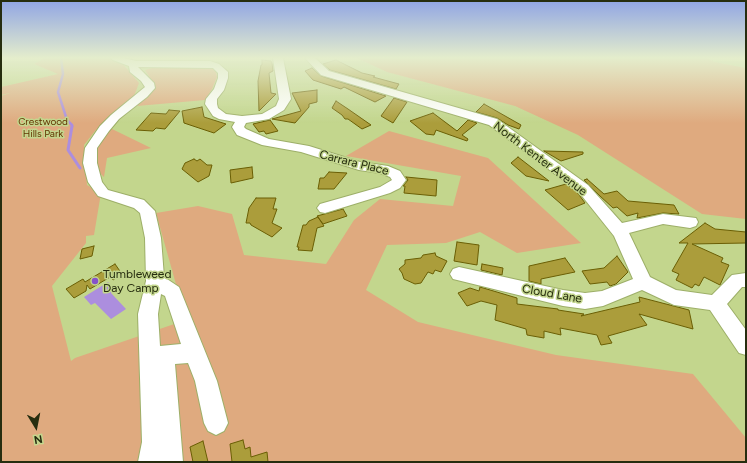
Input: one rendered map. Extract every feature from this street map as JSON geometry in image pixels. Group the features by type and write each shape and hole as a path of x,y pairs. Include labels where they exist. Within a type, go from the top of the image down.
{"street":[{"path":"145,80 150,88 115,117 104,129 91,148 90,163 95,182 103,193 111,197 139,204 147,211 154,238 155,282 148,314 157,355 171,462"},
{"path":"223,80 219,90 212,99 211,104 213,109 217,114 223,117 242,120 265,117 280,108 285,99 282,80"},
{"name":"North Kenter Avenue","path":"348,80 493,122 583,188 621,233 643,282"},
{"name":"Carrara Place","path":"242,120 238,127 241,132 253,138 266,142 304,148 327,158 359,166 383,169 395,174 399,180 395,185 385,190 325,208"},
{"path":"618,230 663,220 690,222"},
{"name":"Cloud Lane","path":"459,274 563,298 585,301 603,298 622,292 643,282"},
{"path":"716,303 738,280 746,280"},
{"path":"155,282 173,292 206,381 216,423"},
{"path":"643,282 674,297 716,303 746,346"},
{"path":"157,355 195,353"},
{"path":"150,462 154,442 157,355"}],"green space":[{"path":"33,80 136,80 139,83 134,96 95,131 84,145 87,185 101,193 94,235 86,236 86,243 52,286 71,361 75,358 186,320 156,213 198,206 232,214 244,255 326,264 354,220 380,199 453,206 461,176 346,156 389,131 488,158 581,243 517,253 480,232 446,243 387,245 366,290 418,322 556,355 693,374 746,438 746,462 1,462 1,96 10,93 1,95 1,87"},
{"path":"151,80 216,80 205,100 137,106 146,98 154,84"},
{"path":"416,80 746,80 746,219 702,214 578,135 515,106"},
{"name":"Crestwood Hills Park","path":"110,128 151,148 107,158 104,177 99,172 94,151"}],"shaded area":[{"path":"108,282 115,290 111,293 126,309 111,319 95,303 91,305 84,297"}],"building":[{"path":"258,80 270,80 271,93 276,94 259,111"},
{"path":"313,80 333,80 386,96 375,102 344,87 341,89"},
{"path":"363,80 383,80 399,84 396,89"},
{"path":"317,90 317,102 309,104 309,107 295,123 272,119 301,111 292,93"},
{"path":"394,98 407,102 393,123 381,116"},
{"path":"336,101 371,125 362,129 348,119 345,119 332,108"},
{"path":"484,104 521,125 519,129 508,125 497,118 476,112"},
{"path":"202,107 204,117 226,124 214,133 184,123 182,111"},
{"path":"169,110 180,111 165,129 156,128 153,131 136,130 151,113 166,114"},
{"path":"433,113 457,131 468,120 477,123 462,135 468,139 467,141 436,130 434,135 426,134 410,121"},
{"path":"270,120 278,131 266,134 264,131 259,132 253,124"},
{"path":"544,151 583,152 583,154 561,161"},
{"path":"518,157 549,181 526,176 511,163"},
{"path":"194,159 197,161 200,159 207,165 212,165 209,176 198,182 182,169 185,163"},
{"path":"252,167 253,178 231,183 230,170"},
{"path":"329,172 347,173 334,189 318,189 320,178 324,178"},
{"path":"406,177 437,180 436,196 404,193 405,186 403,186 408,180"},
{"path":"587,179 604,194 617,191 628,201 674,205 679,214 663,213 637,218 638,213 627,216 617,207 613,208 600,196 584,180"},
{"path":"566,184 577,192 585,203 568,210 545,190"},
{"path":"256,198 276,198 273,209 277,209 272,223 282,228 272,237 250,223 246,223 249,208"},
{"path":"343,209 347,216 323,224 317,216"},
{"path":"318,217 324,226 317,228 312,251 298,250 299,247 297,247 303,225 306,225 309,221"},
{"path":"705,223 715,229 746,232 746,243 692,244 723,258 721,262 729,265 720,285 704,277 699,286 695,284 692,288 676,280 679,274 672,271 688,243 679,243"},
{"path":"457,242 479,245 477,265 454,261"},
{"path":"94,246 92,256 80,259 82,249"},
{"path":"435,253 436,256 447,261 441,272 435,270 433,274 428,272 421,283 415,284 404,279 399,269 405,264 405,260 421,258 423,255"},
{"path":"617,256 628,272 616,284 610,286 607,282 590,284 582,271 604,268"},
{"path":"565,258 575,272 541,279 541,284 529,281 529,266"},
{"name":"Tumbleweed Day Camp","path":"115,264 122,274 113,280 110,277 90,289 87,285 86,291 74,298 66,289 83,279 85,282"},
{"path":"482,264 503,268 502,275 481,270"},
{"path":"480,287 517,298 517,304 584,314 581,316 640,302 639,297 689,310 693,329 639,314 647,325 608,336 612,343 601,345 597,335 560,328 561,335 544,331 544,338 527,335 526,329 495,320 497,305 481,301 467,306 458,293 470,288 479,291"},
{"path":"243,440 245,449 250,447 251,457 267,452 268,462 232,462 230,444"},
{"path":"203,441 208,462 193,462 190,447"}],"waterway":[{"path":"61,80 58,92 67,120 72,126"},
{"path":"72,126 68,150 80,168"}],"place":[{"name":"Tumbleweed Day Camp","path":"95,281"}]}
